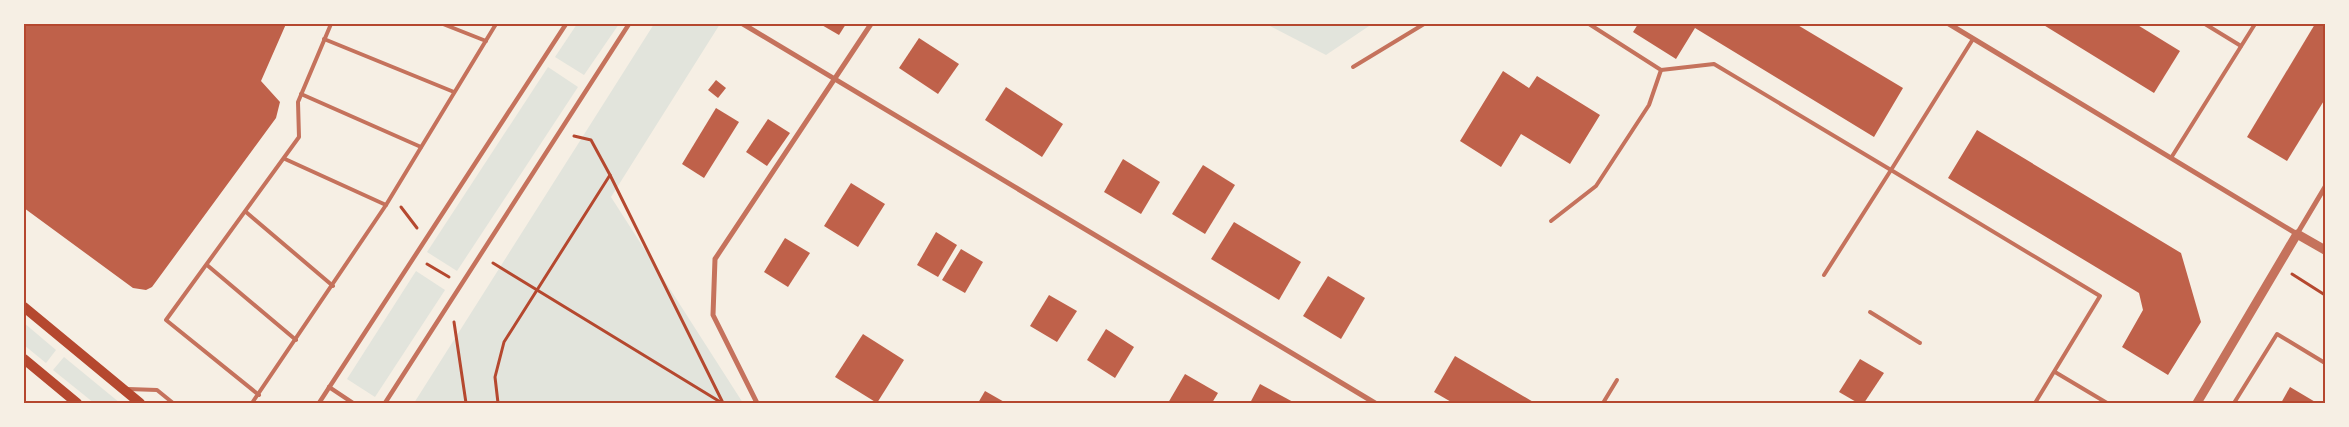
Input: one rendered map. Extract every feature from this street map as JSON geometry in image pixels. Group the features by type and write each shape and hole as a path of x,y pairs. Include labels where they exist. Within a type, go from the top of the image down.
{"main road":[{"path":"24,307 140,403"},
{"path":"24,359 77,403"}],"street":[{"path":"319,403 566,24"},
{"path":"385,403 629,24"},
{"path":"743,24 1375,403"},
{"path":"758,403 712,315 715,259 872,24"},
{"path":"1949,24 2325,250"},
{"path":"2197,403 2325,187"},
{"path":"329,388 353,403"}],"lane":[{"path":"259,394 166,320 285,159 299,137 298,102 331,24"},
{"path":"443,24 486,41"},
{"path":"252,403 386,205 496,24"},
{"path":"1353,67 1424,24"},
{"path":"1589,24 1661,70 1714,64 2100,296 2035,403"},
{"path":"2205,24 2241,46"},
{"path":"2171,158 2255,24"},
{"path":"1824,275 1973,38"},
{"path":"324,39 454,92"},
{"path":"1550,221 1596,186 1649,105 1661,70"},
{"path":"302,94 421,147"},
{"path":"285,159 386,205"},
{"path":"246,212 332,286"},
{"path":"207,265 296,340"},
{"path":"1870,312 1920,343"},
{"path":"2234,403 2277,334 2325,363"},
{"path":"2055,372 2107,403"},
{"path":"1603,403 1617,380"},
{"path":"122,389 157,390 173,403"}],"path":[{"path":"558,133 591,140 722,403"},
{"path":"498,403 495,376 504,342 610,175"},
{"path":"414,255 460,284"},
{"path":"479,255 722,403"},
{"path":"2278,266 2325,295"},
{"path":"451,299 466,403"}],"shaded area":[{"path":"577,24 619,24 584,75 555,57"},
{"path":"654,24 720,24 611,197 743,403 414,403"},
{"path":"1266,24 1372,24 1326,55"},
{"path":"548,67 578,87 457,271 427,252"},
{"path":"416,271 445,290 375,397 347,379"},
{"path":"24,323 56,350 46,363 24,345"},
{"path":"64,357 120,403 94,403 53,370"}],"building":[{"path":"24,24 286,24 261,81 280,102 276,118 152,287 146,290 133,288 24,208"},
{"path":"820,24 846,24 839,35"},
{"path":"1638,24 1796,24 1903,88 1874,137 1695,28 1676,59 1633,32"},
{"path":"2042,24 2136,24 2180,51 2154,93"},
{"path":"2315,24 2325,24 2325,99 2287,161 2247,137"},
{"path":"919,38 959,64 938,94 899,68"},
{"path":"1503,71 1529,88 1537,76 1600,115 1570,164 1521,134 1501,167 1460,141"},
{"path":"716,80 726,88 718,98 708,90"},
{"path":"1006,87 1063,124 1042,157 985,120"},
{"path":"716,108 739,122 704,178 682,164"},
{"path":"768,119 790,133 767,166 746,152"},
{"path":"1977,130 2181,253 2201,322 2168,375 2122,347 2143,310 2139,293 1948,178"},
{"path":"1123,159 1160,182 1141,214 1104,192"},
{"path":"1203,165 1235,185 1205,234 1172,214"},
{"path":"851,183 885,204 858,247 824,226"},
{"path":"1234,222 1301,262 1279,300 1211,259"},
{"path":"936,232 957,245 938,277 917,265"},
{"path":"785,238 810,253 788,287 764,272"},
{"path":"961,249 983,262 965,293 942,280"},
{"path":"1328,276 1365,298 1341,339 1303,316"},
{"path":"1049,295 1077,311 1057,342 1030,326"},
{"path":"1106,329 1134,347 1115,378 1087,360"},
{"path":"863,334 904,360 877,403 835,377"},
{"path":"1455,356 1535,403 1453,403 1434,392"},
{"path":"1860,359 1884,373 1864,403 1858,403 1839,392"},
{"path":"1185,374 1218,393 1212,403 1168,403"},
{"path":"1260,384 1295,403 1250,403"},
{"path":"2290,387 2317,403 2281,403"},
{"path":"985,391 1006,403 978,403"}]}
